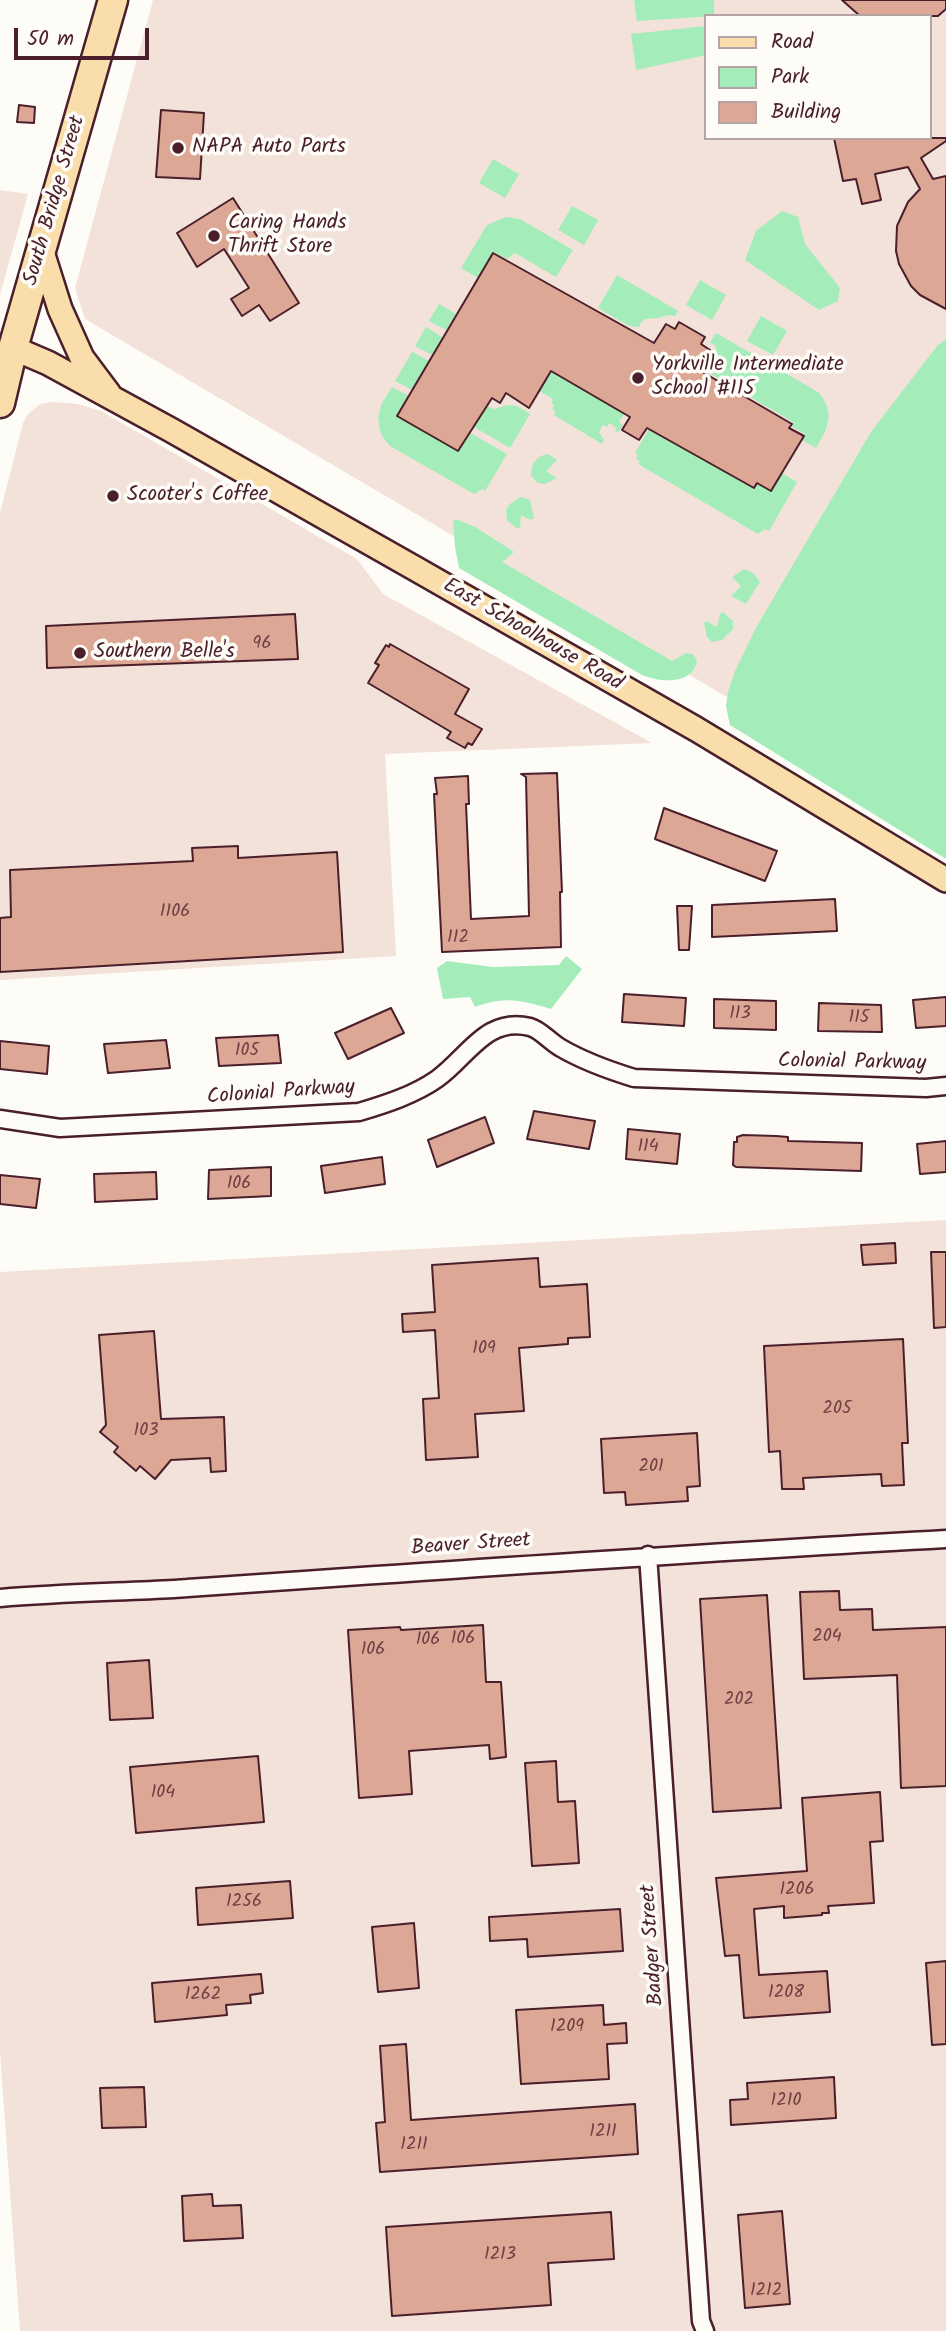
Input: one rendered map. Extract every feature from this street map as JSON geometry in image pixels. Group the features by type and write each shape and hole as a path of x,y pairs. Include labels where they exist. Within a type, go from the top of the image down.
{"highway":[{"name":"South Bridge Street","path":"0,403 13,348 113,0"}],"main road":[{"name":"East Schoolhouse Road","path":"42,253 60,309 82,358 113,400"},
{"name":"East Schoolhouse Road","path":"13,348 48,363 416,569 696,729 946,880"}],"street":[{"name":"Colonial Parkway","path":"0,1119 60,1128 359,1112 398,1100 438,1078 494,1029 513,1024 534,1028 557,1046 591,1065 634,1078 918,1088 946,1086"},
{"name":"Beaver Street","path":"0,1598 170,1589 648,1555 946,1539"},
{"name":"Badger Street","path":"648,1555 701,2321 705,2331"}],"shaded area":[{"path":"153,0 946,0 946,826 85,319 75,288"},
{"path":"0,190 28,194 0,295"},
{"path":"40,404 78,404 101,411 357,559 383,594 652,743 385,754 396,956 0,980 0,513 23,423 28,414"},
{"path":"946,1220 946,2331 20,2331 0,2052 0,1272"}],"green space":[{"path":"634,0 714,0 714,14 637,21"},
{"path":"704,26 704,55 636,70 631,34"},
{"path":"493,159 519,174 505,198 479,183"},
{"path":"572,206 598,220 584,245 558,230"},
{"path":"782,211 798,217 805,244 840,288 838,301 819,310 745,260 756,231"},
{"path":"506,217 520,219 573,250 556,277 515,253 507,259 493,252 478,278 461,268 487,225"},
{"path":"617,275 678,311 675,316 647,319 639,327 629,326 598,308"},
{"path":"700,280 726,295 712,320 686,305"},
{"path":"439,304 456,314 446,330 429,321"},
{"path":"761,316 787,331 773,355 747,341"},
{"path":"426,327 442,337 432,355 415,346"},
{"path":"716,333 818,392 827,406 828,420 816,448 802,440 805,434 791,426 793,422 704,370 716,351 716,346 710,343"},
{"path":"946,339 946,859 730,725 726,706 735,671 757,626 871,432 937,346"},
{"path":"412,352 429,361 412,390 395,381"},
{"path":"542,366 624,414 619,422 623,425 618,433 609,423 607,427 603,425 599,432 604,440 602,444 554,415 554,405 551,403 553,399 530,386"},
{"path":"392,387 409,396 458,451 470,433 507,454 485,491 482,489 474,494 390,446 380,431 378,417 382,403"},
{"path":"507,405 517,406 530,414 510,448 474,427 486,406 495,409"},
{"path":"649,429 754,488 757,483 771,491 782,473 797,482 769,531 765,529 758,534 638,464 640,461 636,459 638,455 635,453"},
{"path":"548,454 557,460 546,471 557,478 545,484 538,483 531,476 532,468 537,459"},
{"path":"521,497 530,500 534,518 531,520 521,515 520,527 517,529 507,520 506,510"},
{"path":"456,519 475,527 513,551 502,562 672,661 686,653 693,654 697,661 694,669 689,675 674,680 642,675 459,568 453,522"},
{"path":"744,569 753,573 760,582 746,604 731,596 741,586 732,577"},
{"path":"723,612 733,621 733,629 722,640 712,642 707,637 704,623 706,621 717,627"},
{"path":"566,956 582,969 551,1009 513,1000 495,1001 475,1007 470,997 443,999 437,968 447,961 493,967 559,965"}],"building":[{"path":"842,0 946,0 946,9 938,16 858,14"},
{"path":"19,105 35,107 34,123 17,122"},
{"path":"161,110 204,113 200,179 156,177"},
{"path":"946,138 946,141 921,158 933,179 946,176 946,309 920,295 911,286 899,264 896,251 897,226 908,202 920,189 908,167 875,174 881,200 862,204 856,179 843,181 834,140"},
{"path":"233,198 299,303 270,321 259,305 242,316 231,299 249,288 224,249 197,267 177,233"},
{"name":"Yorkville Intermediate School #115","path":"493,253 654,343 666,324 675,329 679,322 705,337 701,344 710,350 699,370 792,424 789,428 804,436 771,491 757,483 754,488 647,428 639,440 622,430 630,417 551,371 529,408 506,393 500,403 492,398 458,451 397,416"},
{"path":"295,614 298,659 47,668 46,626"},
{"path":"390,644 469,689 455,714 482,729 472,745 468,743 465,748 447,738 451,732 368,683 379,665 375,663 386,645 389,647"},
{"path":"557,773 562,892 561,947 442,952 435,778 468,776 469,804 466,804 471,919 529,916 526,777 521,774"},
{"path":"664,808 777,851 765,881 655,839"},
{"path":"238,846 238,858 337,852 343,952 0,972 0,918 11,917 10,870 193,861 192,848"},
{"path":"835,899 837,931 712,937 712,905"},
{"path":"677,906 692,906 689,950 679,950"},
{"path":"624,994 686,998 684,1026 622,1022"},
{"path":"946,997 946,1026 916,1028 913,1000"},
{"path":"714,999 776,1001 776,1030 714,1028"},
{"path":"819,1003 881,1005 882,1032 818,1031"},
{"path":"391,1008 404,1033 348,1059 335,1033"},
{"path":"278,1035 281,1063 219,1066 216,1038"},
{"path":"166,1040 170,1068 108,1073 104,1044"},
{"path":"0,1041 49,1046 47,1074 0,1069"},
{"path":"534,1111 595,1121 589,1149 527,1139"},
{"path":"485,1117 494,1143 437,1167 428,1140"},
{"path":"628,1129 680,1134 677,1164 626,1159"},
{"path":"737,1137 788,1137 788,1141 862,1143 861,1171 736,1167 733,1165 734,1142 737,1142"},
{"path":"946,1141 946,1172 920,1174 917,1144"},
{"path":"382,1157 385,1184 325,1193 321,1166"},
{"path":"271,1167 271,1196 208,1199 209,1170"},
{"path":"156,1172 157,1199 95,1202 94,1174"},
{"path":"0,1175 40,1179 36,1208 0,1204"},
{"path":"895,1243 896,1263 863,1265 861,1245"},
{"path":"931,1252 946,1252 946,1327 934,1328"},
{"path":"538,1258 540,1287 587,1284 590,1337 568,1338 568,1344 519,1348 524,1411 475,1414 478,1457 426,1460 423,1399 439,1398 435,1330 403,1332 402,1314 435,1312 432,1265"},
{"path":"154,1331 161,1419 224,1417 226,1471 211,1472 210,1458 171,1460 155,1479 140,1466 136,1471 114,1452 118,1447 100,1432 106,1425 99,1335"},
{"path":"903,1339 908,1443 902,1443 904,1485 882,1486 881,1474 803,1478 804,1489 782,1489 780,1451 769,1452 764,1346"},
{"path":"697,1433 700,1486 687,1487 688,1501 626,1505 625,1492 604,1493 601,1439"},
{"path":"839,1591 840,1610 872,1609 873,1630 946,1627 946,1786 901,1788 897,1675 804,1679 800,1592"},
{"path":"767,1595 781,1808 713,1812 700,1599"},
{"path":"483,1625 486,1682 501,1682 506,1757 490,1759 489,1745 409,1751 412,1794 359,1798 348,1630"},
{"path":"149,1660 153,1718 110,1720 107,1663"},
{"path":"258,1756 264,1822 136,1833 130,1767"},
{"path":"556,1761 558,1802 575,1801 579,1863 532,1866 525,1763"},
{"path":"880,1792 883,1841 870,1842 874,1903 828,1906 829,1913 822,1915 784,1918 784,1906 754,1909 759,1975 827,1971 830,2012 744,2018 739,1955 725,1956 716,1878 807,1871 802,1798"},
{"path":"290,1881 293,1918 198,1925 196,1888"},
{"path":"620,1909 623,1951 528,1957 527,1939 490,1941 489,1917"},
{"path":"414,1923 419,1988 378,1992 372,1927"},
{"path":"946,1961 946,2044 932,2045 926,1963"},
{"path":"261,1974 263,1993 250,1995 251,2003 226,2005 227,2015 155,2022 152,1983"},
{"path":"603,2005 604,2025 626,2023 627,2043 607,2044 609,2079 521,2084 516,2010"},
{"path":"406,2044 411,2120 635,2104 638,2154 380,2172 376,2123 385,2122 380,2046"},
{"path":"834,2077 836,2118 731,2125 730,2100 748,2099 747,2083"},
{"path":"144,2087 146,2127 102,2128 100,2088"},
{"path":"212,2194 213,2206 241,2205 243,2238 184,2241 182,2196"},
{"path":"782,2211 790,2304 745,2308 738,2215"},
{"path":"611,2212 614,2259 548,2263 551,2305 392,2316 386,2227"}],"place":[{"name":"NAPA Auto Parts","path":"178,148"},
{"name":"Caring Hands Thrift Store","path":"214,236"},
{"name":"Yorkville Intermediate School #115","path":"638,378"},
{"name":"Scooter's Coffee","path":"113,496"},
{"name":"Southern Belle's","path":"80,653"}]}
